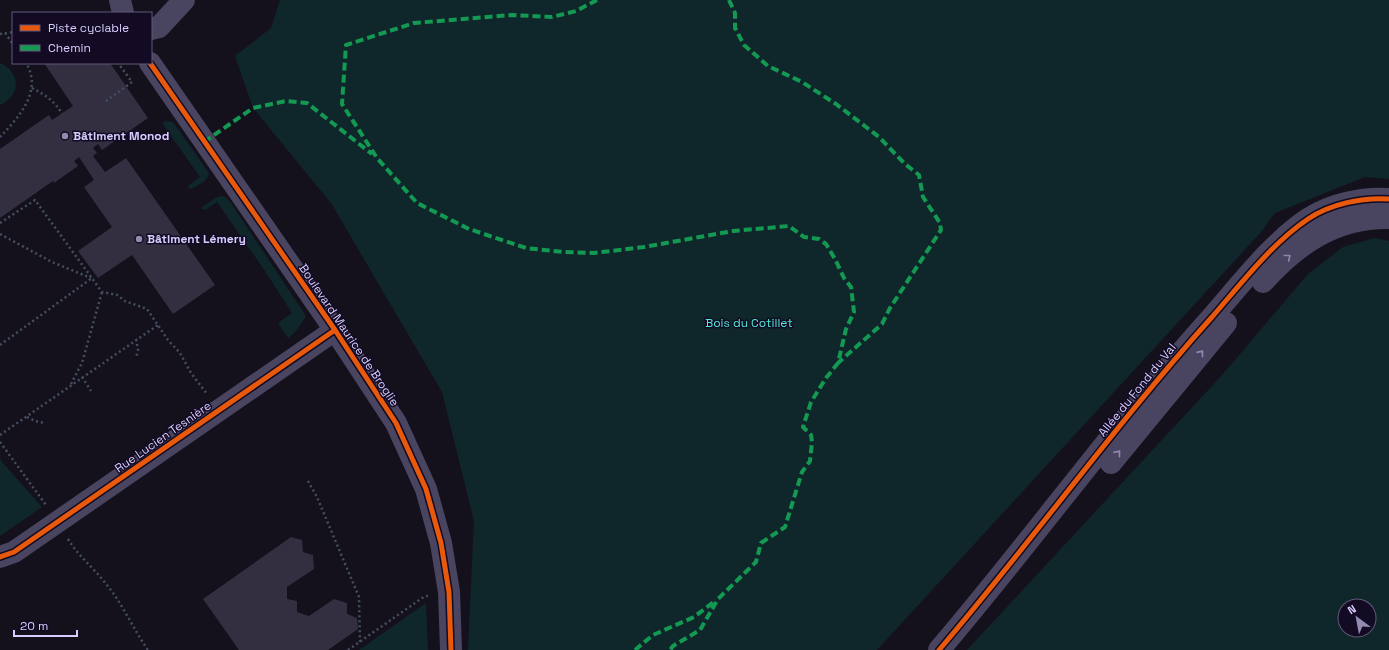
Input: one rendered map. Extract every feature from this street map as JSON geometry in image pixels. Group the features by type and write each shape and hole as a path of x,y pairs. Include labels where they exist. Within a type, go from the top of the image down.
{"street":[{"path":"120,0 123,12"},
{"path":"152,29 159,27 184,0"},
{"name":"Boulevard Maurice de Broglie","path":"151,64 335,330 396,423 426,489 441,542 449,592 451,650"},
{"name":"Allée du Fond du Val","path":"940,650 1176,358 1270,252 1290,232 1309,218 1339,205 1375,198 1389,199"},
{"path":"1022,549 1055,530 1216,335 1278,264 1303,244 1330,229 1375,218 1389,218"},
{"name":"Rue Lucien Tesnière","path":"0,557 14,552 335,330"}],"path":[{"path":"0,34 12,32"},
{"path":"5,33 12,43"},
{"path":"0,136 14,122 26,105 32,88 30,70 27,64"},
{"path":"106,101 132,82 119,64"},
{"path":"32,88 51,100 62,114"},
{"path":"0,224 35,200 102,292 117,295 125,301 147,309 180,353 191,373 218,411"},
{"path":"0,234 52,262 92,278"},
{"path":"0,345 92,278"},
{"path":"71,385 82,363 102,292"},
{"path":"0,436 158,325"},
{"path":"136,340 138,350 136,358"},
{"path":"82,377 91,391"},
{"path":"27,417 35,421 45,423"},
{"path":"0,442 47,508"},
{"path":"308,480 317,497 359,597 360,642"},
{"path":"66,536 75,551 107,585 146,649"},
{"path":"348,650 425,596 449,592"}],"green space":[{"name":"Bois du Cotillet","path":"280,0 1389,0 1389,179 1365,177 1275,213 1261,232 877,650 468,650 474,521 442,392 331,203 253,108 235,56 271,28"},
{"path":"0,63 12,72 16,84 12,96 0,105"},
{"path":"166,121 173,122 209,173 205,181 191,189 188,188 189,185 200,177 162,123"},
{"path":"221,196 226,197 231,203 306,316 296,331 288,338 278,323 292,313 265,271 217,202 205,210 201,208 215,198"},
{"path":"1375,238 1389,241 1389,650 967,650 1223,374 1308,274 1343,247"},
{"path":"0,457 1,461 42,507 0,536"},
{"path":"426,603 428,650 359,650"}],"building":[{"path":"45,64 111,64 148,118 102,150 98,144 93,148 97,153 93,156 105,172 126,158 215,285 173,314 132,255 98,278 78,251 112,227 84,187 94,180 79,157 74,161 78,166 54,183 53,181 0,218 0,149 49,115 52,120 73,106"},
{"path":"291,537 302,540 303,552 313,555 314,569 287,587 287,599 297,601 297,612 309,616 334,599 347,603 347,614 357,618 358,629 328,650 239,650 203,599"}],"marked path":[{"path":"597,0 576,11 552,17 512,15 414,23 346,45 342,104 377,158 417,203 469,229 526,248 564,252 594,253 644,247 733,231 789,226 804,237 819,239 826,244 844,278 851,287 854,312 846,329 838,363 826,378 811,402 803,427 811,435 812,442 810,461 802,472 785,527 761,543 756,562 718,599 700,630 673,646 670,650"},
{"path":"729,0 735,13 735,28 744,45 768,66 802,82 836,104 879,137 905,164 919,175 923,197 940,223 941,230 890,308 882,324 838,363"},
{"path":"204,142 253,108 286,101 307,103 372,154"},
{"path":"635,650 653,635 694,617 715,601"}],"cycle path":[{"path":"151,64 335,330 396,423 426,489 441,543 449,592 451,650"},
{"path":"939,650 1142,399 1269,252 1308,219 1326,209 1358,200 1389,199"},
{"path":"0,557 14,552 335,330"}],"place":[{"name":"Bâtiment Monod","path":"65,136"},
{"name":"Bâtiment Lémery","path":"139,239"}]}
